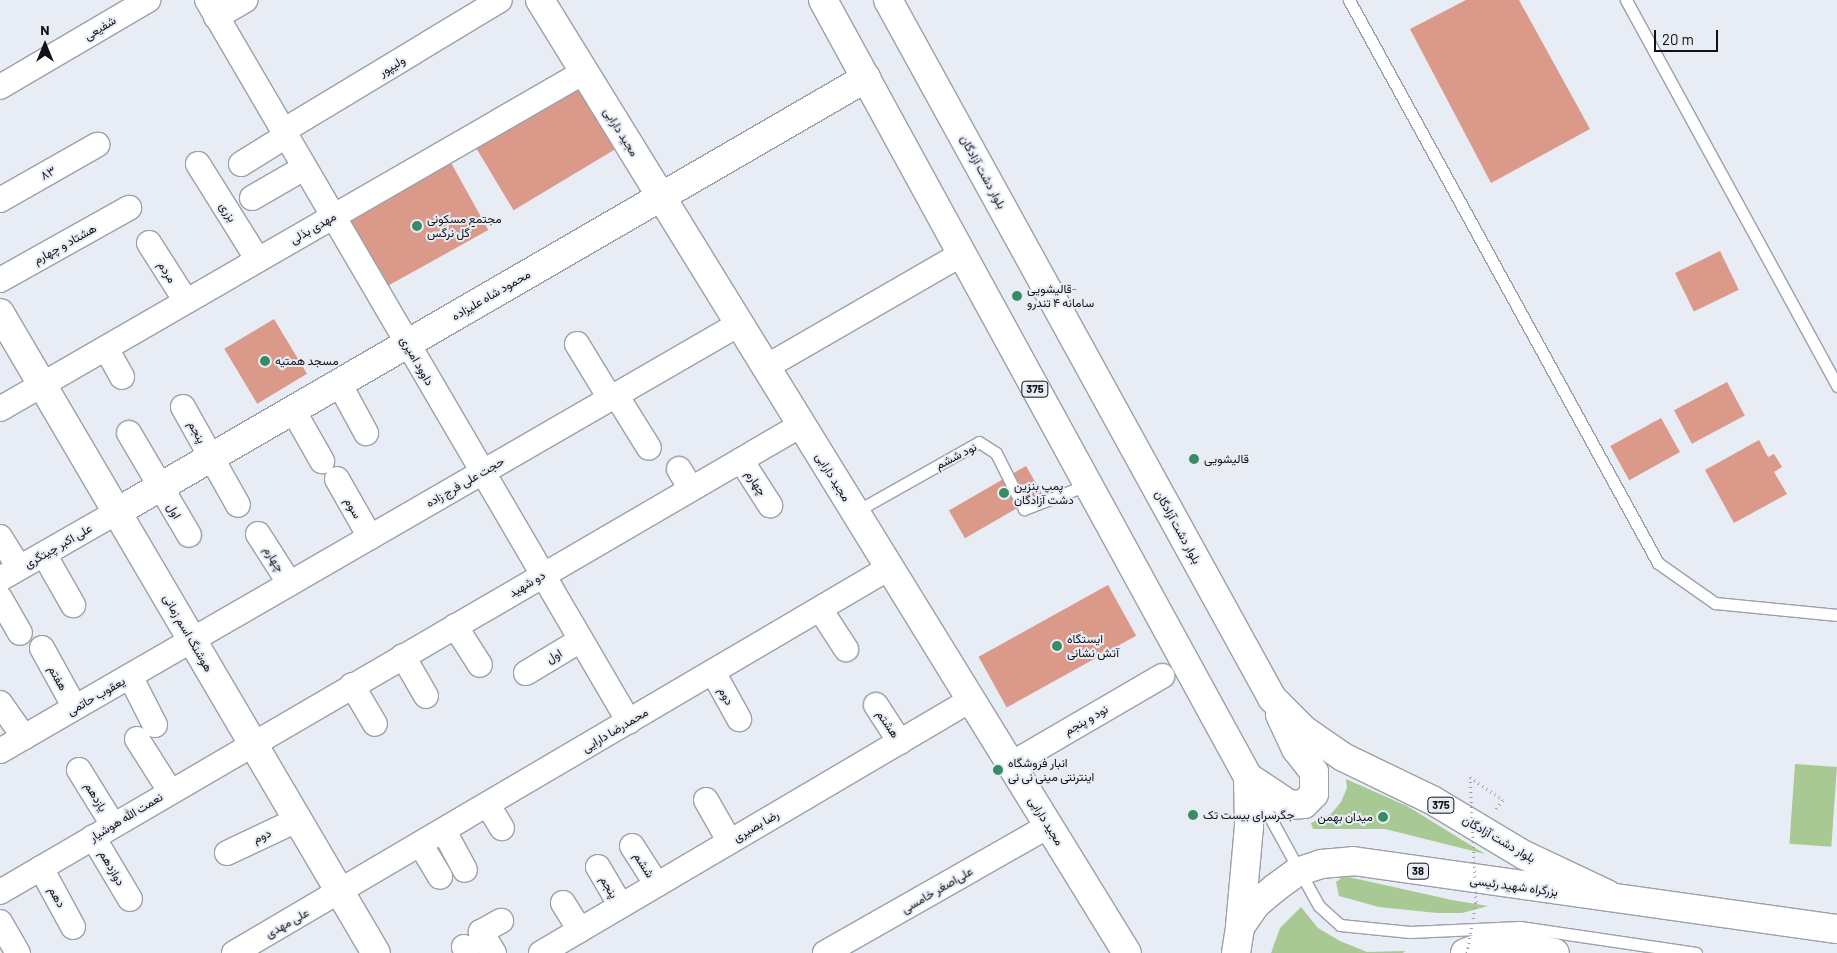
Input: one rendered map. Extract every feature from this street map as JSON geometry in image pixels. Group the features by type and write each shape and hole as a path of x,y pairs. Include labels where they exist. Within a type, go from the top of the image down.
{"main road":[{"name":"مجید دارابی","path":"540,0 1127,953"},
{"name":"375","path":"823,0 1248,777 1249,826 1238,940"},
{"name":"بلوار دشت آزادگان","path":"888,0 1272,698 1304,730 1343,757 1432,800 1524,855 1620,900"},
{"name":"محمود شاه علیزاده","path":"117,512 866,78"},
{"name":"هوشنگ اسم زمانی","path":"0,314 376,953"},
{"path":"1248,777 1290,805 1304,804 1317,787 1314,772 1296,749 1272,698"},
{"name":"بزرگراه شهید رئیسی","path":"1238,940 1256,904 1297,872 1321,864 1353,861 1837,929"},
{"path":"1466,953 1509,942 1555,953"}],"street":[{"name":"شفیعی","path":"0,88 148,0"},
{"path":"211,8 244,0"},
{"name":"ولیپور","path":"241,164 284,134 500,0"},
{"name":"داوود امیری","path":"211,8 630,722"},
{"name":"مهدی بذلی","path":"0,409 584,72"},
{"name":"۸۳","path":"0,200 97,145"},
{"name":"بزری","path":"198,164 258,260"},
{"path":"252,198 304,168"},
{"name":"هشتاد و چهارم","path":"0,280 129,208"},
{"name":"مردم","path":"149,243 186,301"},
{"path":"766,367 962,254"},
{"name":"حجت علی فرج زاده","path":"192,641 739,324"},
{"path":"577,344 648,448"},
{"path":"106,348 122,376"},
{"path":"340,383 366,433"},
{"name":"پنجم","path":"183,407 211,457"},
{"path":"293,410 322,461"},
{"name":"دو شهید","path":"252,743 801,424"},
{"name":"اول","path":"129,433 189,536"},
{"path":"211,457 238,505"},
{"name":"چهارم","path":"741,460 770,505"},
{"path":"679,469 691,489"},
{"name":"سوم","path":"337,479 370,537"},
{"name":"علی اکبر چیتگری","path":"10,574 117,512"},
{"name":"چهارم","path":"258,534 290,584"},
{"path":"0,537 10,574"},
{"path":"44,554 73,605"},
{"name":"محمدرضا دارایی","path":"340,893 890,568"},
{"path":"0,598 20,633"},
{"path":"820,608 846,649"},
{"path":"455,626 480,665"},
{"name":"اول","path":"526,673 581,640"},
{"name":"یعقوب حاتمی","path":"0,751 192,641"},
{"name":"هفتم","path":"42,648 75,708"},
{"path":"403,656 426,696"},
{"name":"دوم","path":"712,672 739,720"},
{"path":"130,676 146,732 170,792"},
{"name":"نود و پنجم","path":"1011,764 1162,676"},
{"path":"352,685 375,724"},
{"name":"رضا بصیری","path":"541,953 971,700"},
{"path":"0,703 24,737"},
{"name":"هشتم","path":"876,705 900,742"},
{"name":"نعمت الله هوشیار","path":"0,892 252,743"},
{"name":"یازدهم","path":"79,770 103,831"},
{"path":"706,800 730,842"},
{"path":"488,805 502,828"},
{"name":"دوم","path":"227,853 297,820"},
{"name":"علی‌اصغر خامسی","path":"825,953 1049,826"},
{"name":"دوازدهم","path":"103,831 130,899"},
{"path":"444,831 465,870"},
{"path":"421,845 440,877"},
{"name":"ششم","path":"632,846 657,885"},
{"name":"پنجم","path":"598,867 621,906"},
{"name":"دهم","path":"41,868 73,927"},
{"name":"علی مهدی","path":"242,951 340,893"},
{"path":"563,903 580,930"},
{"path":"0,922 18,953"},
{"path":"494,953 481,932 501,922"}],"lane":[{"path":"1349,0 1658,563 1715,603 1837,615"},
{"path":"1626,0 1837,386"},
{"name":"نود ششم","path":"855,512 979,442 996,453 1024,509 1087,485"},
{"path":"1248,777 1297,872 1319,906 1340,925 1410,932 1520,927 1696,953"}],"path":[{"path":"1466,953 1476,902 1470,777 1503,800"}],"green space":[{"path":"1795,764 1837,767 1831,847 1789,844"},
{"path":"1346,779 1407,806 1485,854 1385,829 1313,829 1311,823 1331,814 1341,802 1347,788"},
{"path":"1344,876 1488,906 1462,913 1437,913 1379,907 1339,896 1336,882"},
{"path":"1301,907 1318,928 1340,941 1367,952 1405,951 1403,953 1271,953 1280,928"}],"building":[{"path":"1466,0 1519,0 1590,129 1491,183 1410,29"},
{"path":"580,84 618,147 514,210 475,147"},
{"name":"مجتمع مسکونی گل نرگس","path":"450,161 488,230 382,289 343,220"},
{"path":"1720,251 1739,290 1694,312 1675,273"},
{"name":"مسجد همتیه","path":"274,319 307,374 257,404 224,349"},
{"path":"1727,382 1745,416 1692,444 1674,410"},
{"path":"1661,418 1680,452 1629,480 1610,446"},
{"path":"1759,440 1768,457 1774,454 1782,467 1774,472 1787,494 1734,523 1705,470"},
{"path":"1026,466 1042,494 965,538 949,510"},
{"name":"ایستگاه آتش نشانی","path":"1108,585 1136,636 1007,707 979,657"}],"place":[{"name":"مجتمع مسکونی گل نرگس","path":"417,226"},
{"name":"قالیشویی- سامانه ۴ تندرو","path":"1017,296"},
{"name":"مسجد همتیه","path":"265,361"},
{"name":"قالیشویی","path":"1194,459"},
{"name":"پمپ بنزین دشت آزادگان","path":"1004,493"},
{"name":"ایستگاه آتش نشانی","path":"1057,646"},
{"name":"انبار فروشگاه اینترنتی مینی نی نی","path":"998,770"},
{"name":"جگرسرای بیست تک","path":"1193,815"},
{"name":"میدان بهمن","path":"1383,817"}]}
